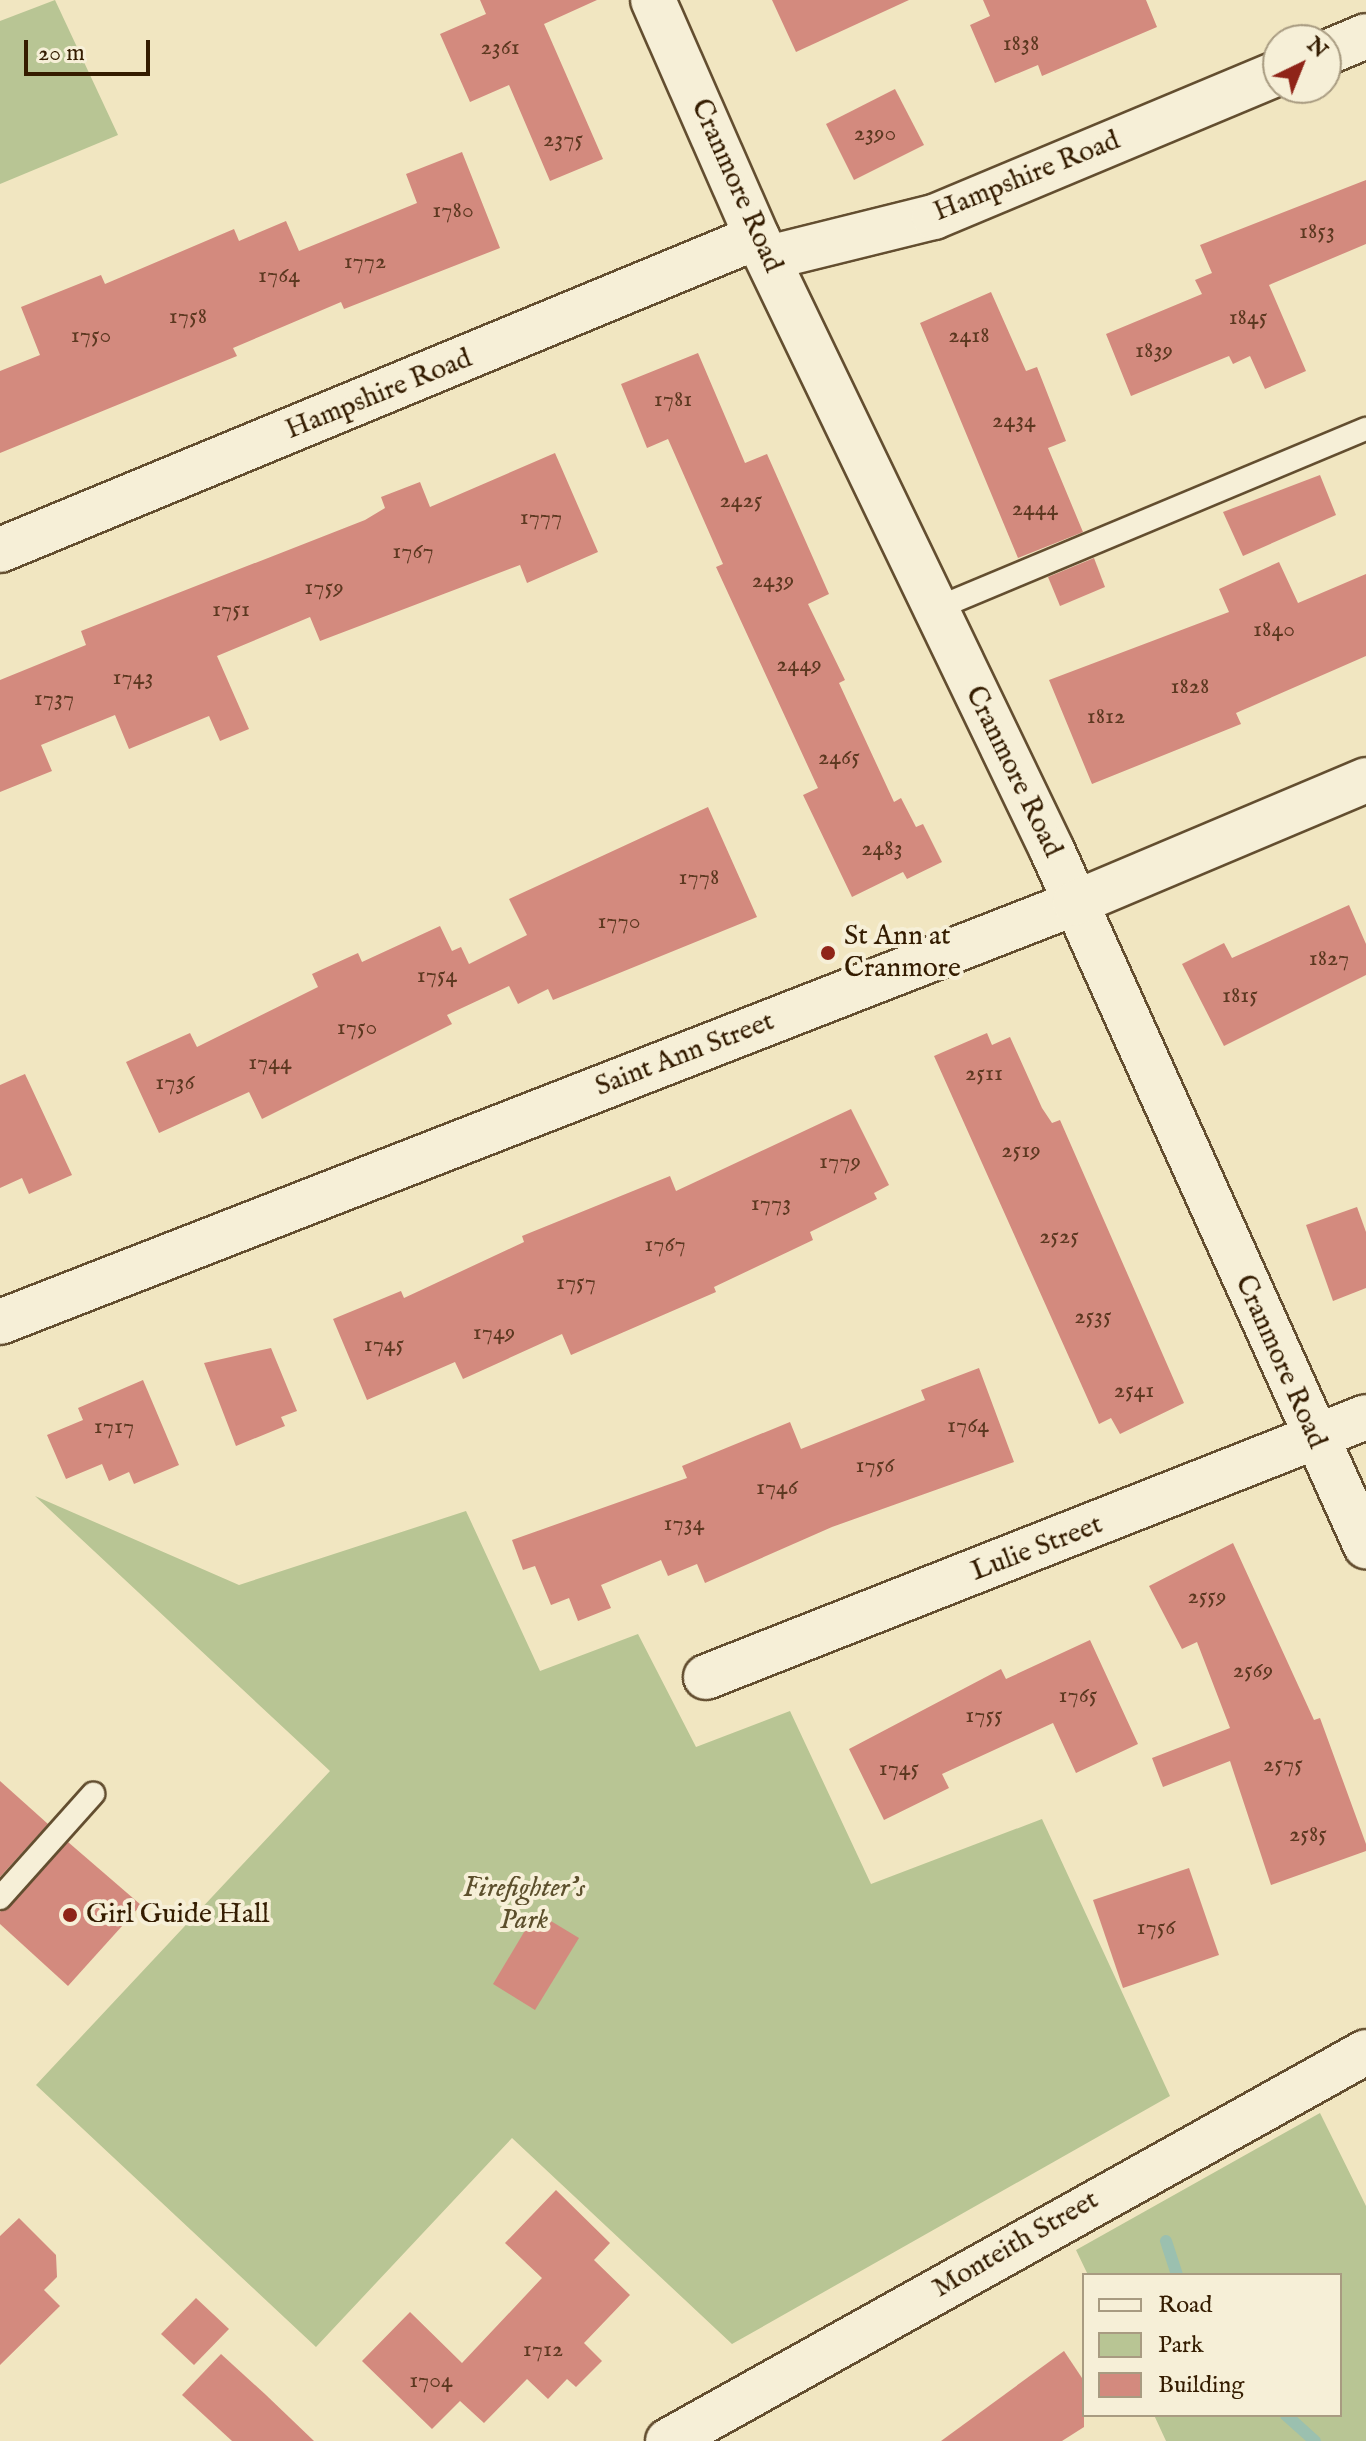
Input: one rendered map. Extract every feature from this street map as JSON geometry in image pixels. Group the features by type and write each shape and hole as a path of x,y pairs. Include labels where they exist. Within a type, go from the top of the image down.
{"street":[{"name":"Cranmore Road","path":"653,0 763,248 1075,903 1315,1441 1366,1546"},
{"path":"1342,46 1366,36"},
{"name":"Hampshire Road","path":"0,550 763,248 934,217 1262,80"},
{"name":"Saint Ann Street","path":"0,1322 1075,903 1366,780"},
{"name":"Lulie Street","path":"706,1677 1315,1441 1366,1417"},
{"name":"Monteith Street","path":"668,2441 1366,2052"}],"lane":[{"path":"935,609 1366,429"},
{"path":"0,1898 93,1794"}],"green space":[{"path":"55,0 118,135 0,184 0,21"},
{"name":"Firefighter's Park","path":"35,1496 239,1585 466,1511 540,1671 638,1634 696,1747 790,1711 871,1884 1042,1819 1170,2096 732,2344 512,2138 316,2347 36,2085 330,1771"},
{"path":"1320,2113 1366,2206 1366,2441 1166,2441 1155,2417 1342,2417 1342,2273 1087,2273 1076,2250"}],"building":[{"path":"480,0 597,0 544,24 603,159 550,181 509,85 470,102 440,34 486,14"},
{"path":"772,0 909,0 796,52"},
{"path":"983,0 1146,0 1157,27 1042,76 1038,65 995,83 970,25 990,16"},
{"path":"895,89 924,145 854,180 826,124"},
{"path":"462,152 500,248 344,309 341,302 233,348 237,356 0,453 0,371 40,355 21,307 101,275 105,284 234,229 239,241 286,221 299,251 417,203 406,174"},
{"path":"1366,180 1366,244 1269,285 1306,371 1265,389 1250,356 1233,364 1229,356 1131,396 1106,334 1202,294 1195,280 1212,273 1200,245"},
{"path":"991,292 1026,371 1037,367 1066,441 1048,448 1083,532 1018,558 920,323"},
{"path":"698,353 745,463 767,454 829,594 808,604 845,680 839,683 894,802 901,798 916,827 923,824 942,862 907,879 903,872 852,897 803,795 818,788 716,567 723,564 668,439 647,448 621,384"},
{"path":"555,453 598,552 527,583 520,565 320,641 310,617 217,656 249,729 220,741 209,716 129,749 115,715 41,745 52,771 0,792 0,680 86,645 81,631 365,520 385,508 381,497 420,482 430,507"},
{"path":"1320,475 1336,515 1243,556 1223,512"},
{"path":"1094,558 1105,587 1060,606 1048,577"},
{"path":"1279,562 1298,603 1366,574 1366,656 1236,713 1241,724 1092,784 1049,680 1229,612 1219,589"},
{"path":"708,807 757,917 553,1000 548,989 518,1004 509,986 447,1015 452,1024 262,1119 249,1092 159,1133 126,1062 190,1033 197,1047 318,987 312,974 358,953 362,962 440,926 452,951 461,947 469,964 527,935 509,899"},
{"path":"1349,905 1366,944 1366,975 1224,1046 1182,964 1224,943 1232,958"},
{"path":"987,1033 992,1045 1010,1037 1042,1108 1052,1123 1060,1120 1184,1403 1120,1434 1111,1418 1099,1424 934,1056"},
{"path":"25,1074 72,1175 29,1194 22,1178 0,1188 0,1085"},
{"path":"851,1109 889,1185 874,1193 877,1199 810,1232 813,1240 714,1287 716,1292 571,1355 562,1334 463,1379 455,1362 367,1400 333,1319 401,1291 404,1298 524,1242 522,1236 670,1176 676,1191"},
{"path":"1357,1207 1366,1232 1366,1288 1333,1301 1306,1225"},
{"path":"271,1348 297,1411 281,1417 285,1426 236,1446 204,1363"},
{"path":"979,1368 1014,1462 832,1527 705,1583 697,1564 668,1576 661,1560 601,1585 611,1608 578,1621 569,1598 551,1605 535,1566 523,1570 512,1540 687,1478 682,1466 790,1422 801,1449 925,1400 921,1390"},
{"path":"143,1380 179,1465 134,1484 129,1472 109,1481 102,1464 66,1479 47,1435 83,1420 78,1408"},
{"path":"1233,1543 1314,1720 1320,1718 1366,1844 1366,1851 1271,1885 1230,1761 1163,1787 1152,1758 1230,1728 1197,1642 1182,1649 1149,1586"},
{"path":"1090,1640 1138,1744 1076,1773 1053,1723 942,1774 949,1788 884,1820 849,1749 1001,1669 1006,1679"},
{"path":"0,1781 48,1824 0,1877"},
{"name":"Girl Guide Hall","path":"68,1842 141,1905 68,1986 0,1924 0,1912"},
{"path":"1189,1868 1219,1955 1123,1988 1093,1900"},
{"path":"536,1912 579,1938 535,2010 493,1984"},
{"path":"556,2190 610,2243 594,2260 630,2295 584,2343 602,2361 576,2387 567,2379 548,2399 527,2379 484,2423 460,2401 432,2429 362,2361 410,2312 462,2363 542,2278 505,2243"},
{"path":"19,2218 56,2255 57,2277 44,2290 60,2306 0,2365 0,2236"},
{"path":"196,2298 229,2329 194,2365 161,2334"},
{"path":"1064,2351 1082,2378 1084,2427 1062,2441 941,2441"},
{"path":"221,2354 314,2441 232,2441 182,2395"}],"waterway":[{"path":"1166,2241 1176,2273"},
{"path":"1288,2417 1315,2441"}],"place":[{"name":"St Ann at Cranmore","path":"828,953"},
{"name":"Girl Guide Hall","path":"70,1915"}]}
